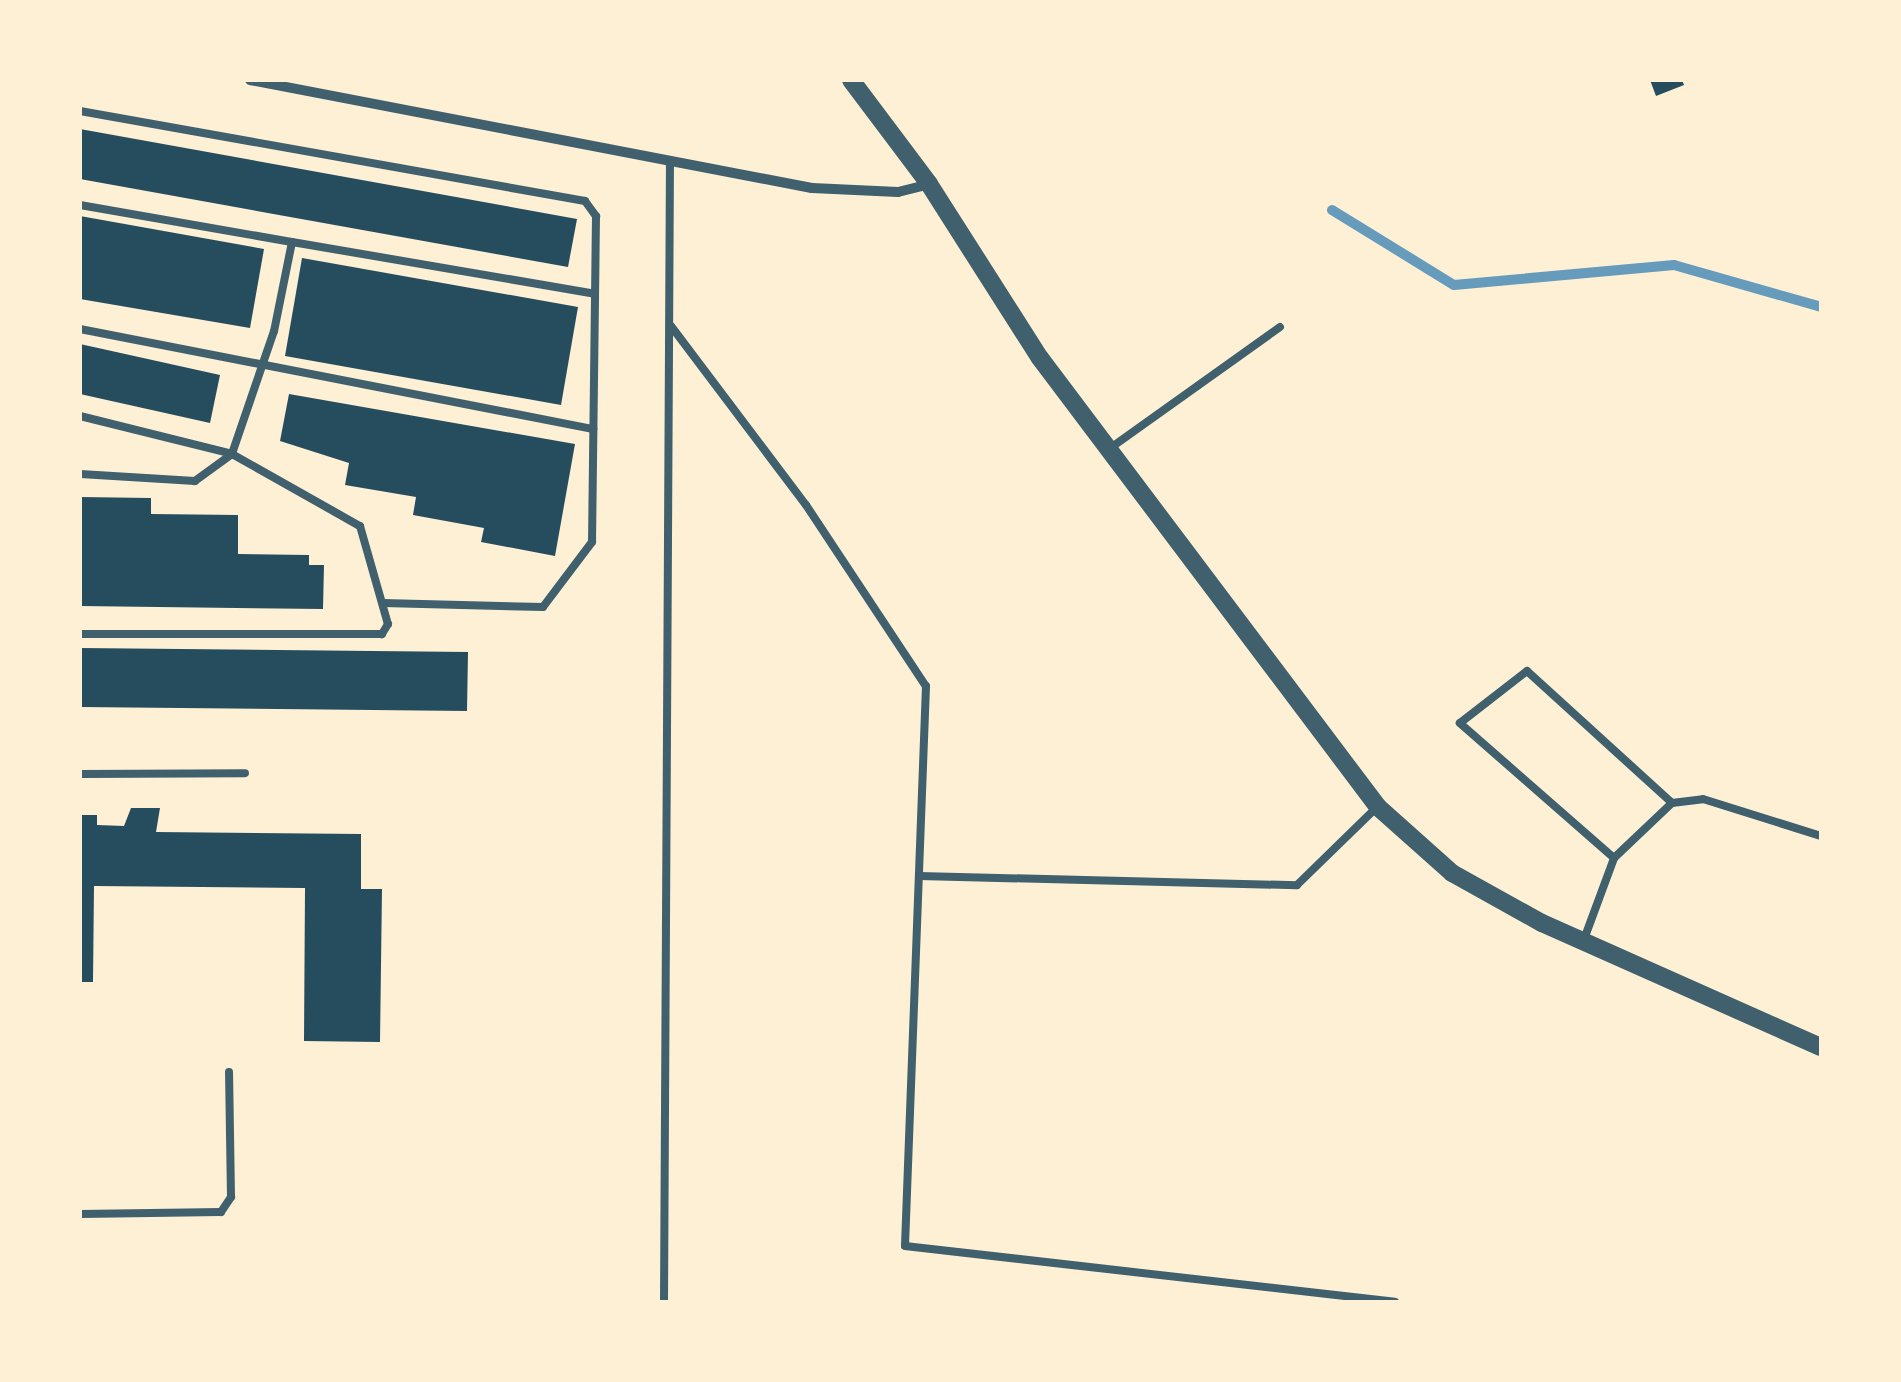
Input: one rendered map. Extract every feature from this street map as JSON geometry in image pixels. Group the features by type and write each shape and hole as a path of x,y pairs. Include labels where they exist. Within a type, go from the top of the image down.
{"street":[{"path":"250,80 828,189 898,192 929,184"},
{"path":"851,80 929,184 1040,358 1378,806 1452,873 1583,942 1821,1047"}],"lane":[{"path":"80,110 585,201 596,216 592,542 543,607 383,604"},
{"path":"664,1302 670,160"},
{"path":"80,205 596,294"},
{"path":"80,474 194,481 232,454 262,366 292,242"},
{"path":"671,326 806,505 926,686 905,1246 1395,1302"},
{"path":"1109,449 1280,327"},
{"path":"80,329 593,430"},
{"path":"80,416 232,454 360,526 388,624 382,634 80,634"},
{"path":"1614,858 1460,723 1526,671 1672,803"},
{"path":"80,774 245,774"},
{"path":"1583,942 1614,858 1672,803 1703,799 1821,836"},
{"path":"919,876 1297,885 1378,806"},
{"path":"80,1214 220,1212 231,1197 229,1072"}],"building":[{"path":"1650,80 1682,80 1684,85 1656,96"},
{"path":"80,129 577,219 568,267 80,179"},
{"path":"80,216 264,249 250,328 80,299"},
{"path":"302,258 578,307 561,405 285,356"},
{"path":"80,344 220,375 210,423 80,394"},
{"path":"289,394 575,444 555,556 481,542 484,528 413,515 416,497 345,485 349,463 280,441"},
{"path":"80,497 151,498 151,514 238,515 238,554 309,555 309,565 324,565 323,609 80,606"},
{"path":"80,648 468,652 467,711 80,707"},
{"path":"131,808 160,808 156,832 361,834 361,889 382,889 380,1042 304,1041 305,888 94,886 93,982 80,982 80,815 97,815 97,825 124,826"}],"waterway":[{"path":"1332,210 1454,285 1674,265 1821,307"}]}
